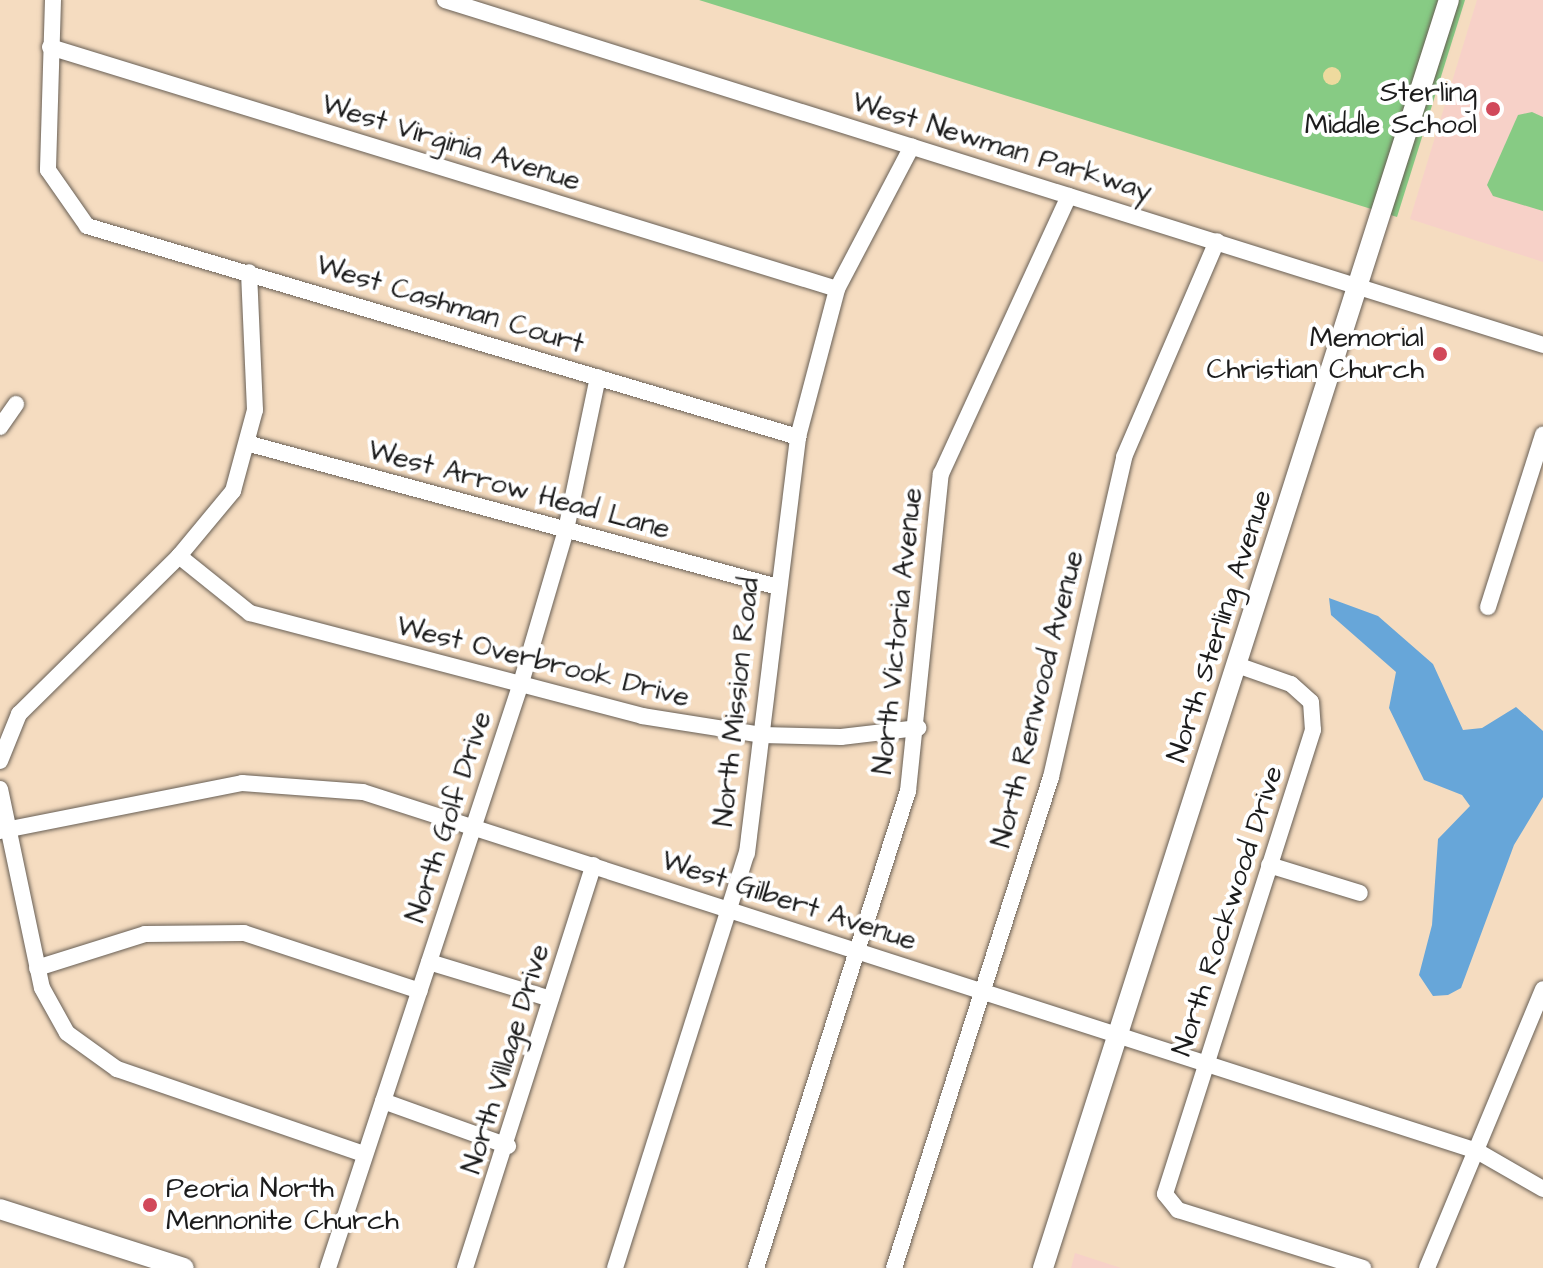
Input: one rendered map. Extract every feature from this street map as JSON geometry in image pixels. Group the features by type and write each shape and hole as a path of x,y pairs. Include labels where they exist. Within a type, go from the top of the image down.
{"main road":[{"name":"North Sterling Avenue","path":"1043,1268 1449,0"},
{"path":"0,1209 184,1268"}],"street":[{"path":"50,47 53,0"},
{"name":"West Newman Parkway","path":"445,0 1359,284 1543,345"},
{"name":"West Cashman Court","path":"50,47 48,170 87,226 798,437"},
{"name":"West Virginia Avenue","path":"50,47 837,289"},
{"name":"North Mission Road","path":"615,1268 747,853 762,735 774,586 798,437 837,289 912,146"},
{"name":"North Victoria Avenue","path":"756,1268 908,791 918,728 929,544 941,474 1069,196"},
{"name":"North Renwood Avenue","path":"894,1268 1051,777 1124,457 1217,241"},
{"path":"0,761 19,714 179,556 233,491 250,444 255,410 249,272"},
{"name":"North Golf Drive","path":"328,1268 471,826 521,683 566,530 598,377"},
{"path":"0,427 16,404"},
{"path":"1488,607 1543,435"},
{"name":"West Arrow Head Lane","path":"250,444 774,586"},
{"name":"West Overbrook Drive","path":"179,556 250,613 673,723 762,735 841,737 918,728"},
{"name":"North Rockwood Drive","path":"1237,665 1291,684 1311,702 1313,730 1165,1194 1178,1210 1363,1268"},
{"name":"West Gilbert Avenue","path":"2,830 242,783 363,792 1477,1151 1543,1189"},
{"path":"0,789 2,830 37,968 52,1011 100,1060 364,1154"},
{"name":"North Village Drive","path":"465,1268 508,1146 594,865"},
{"path":"1269,865 1360,893"},
{"path":"37,968 145,934 244,933 420,991"},
{"path":"429,962 551,999"},
{"path":"1427,1268 1537,1021 1543,989"},
{"path":"383,1101 508,1146"}],"shaded area":[{"name":"Sterling Middle School","path":"1477,0 1543,0 1543,262 1410,219"},
{"path":"1075,1253 1121,1268 1071,1268"}],"green space":[{"path":"699,0 1465,0 1397,217"},
{"path":"1532,112 1543,117 1543,211 1493,196 1487,185 1518,115"}],"sand":[{"path":"1328,67 1336,67 1341,76 1339,83 1328,85 1323,80 1323,72"}],"water":[{"path":"1329,598 1378,616 1433,664 1463,730 1482,728 1516,707 1543,731 1543,797 1514,845 1461,988 1448,995 1433,996 1419,975 1432,925 1438,839 1470,806 1462,795 1424,780 1389,708 1396,672 1331,615"}],"place":[{"name":"Sterling Middle School","path":"1493,109"},
{"name":"Memorial Christian Church","path":"1440,354"},
{"name":"Peoria North Mennonite Church","path":"150,1205"}]}
